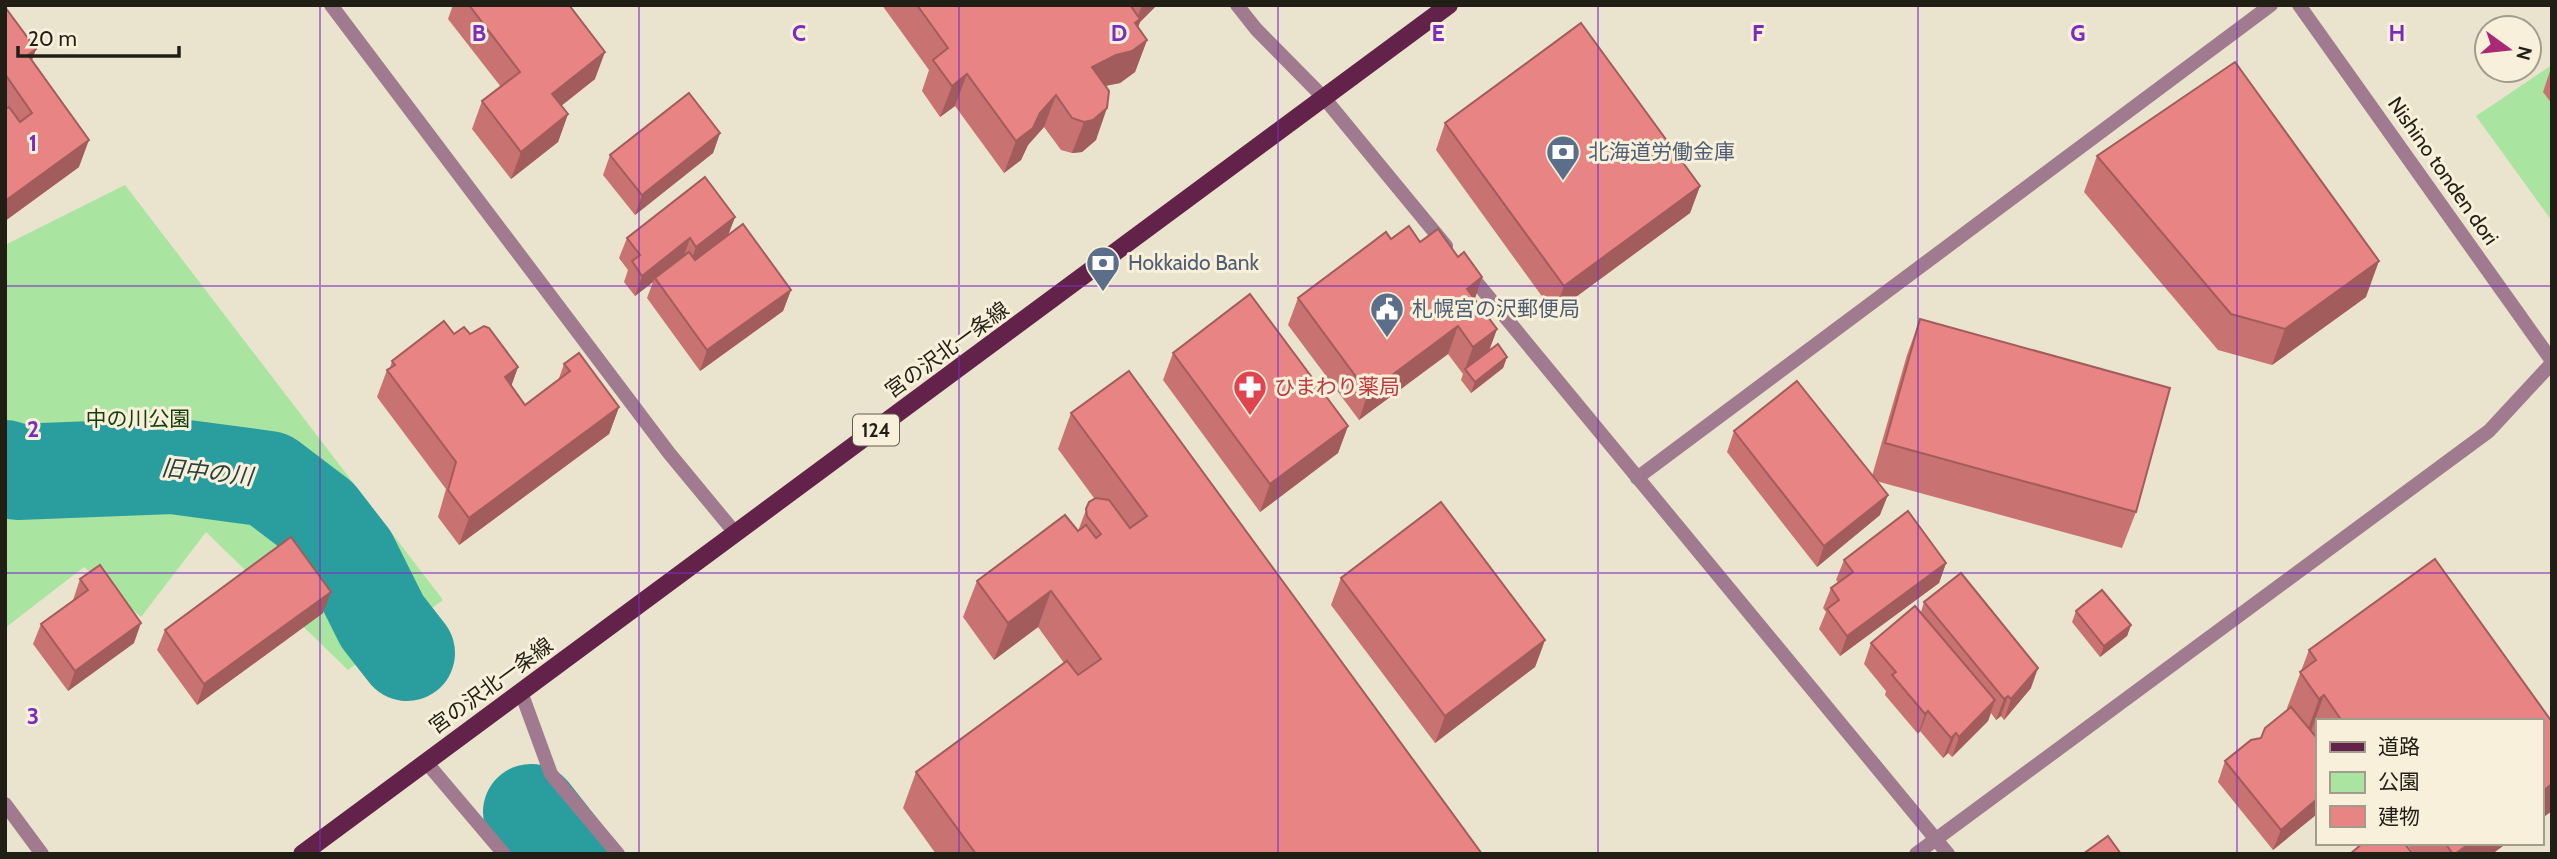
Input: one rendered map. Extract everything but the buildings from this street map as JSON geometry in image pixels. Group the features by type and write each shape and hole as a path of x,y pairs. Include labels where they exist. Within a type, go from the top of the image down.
{"main road":[{"name":"宮の沢北一条線","path":"302,854 1449,5"}],"street":[{"path":"331,5 669,453 736,534"},
{"path":"1237,5 1256,29 1325,99 1948,854"},
{"path":"1637,478 2271,5"},
{"name":"Nishino tonden dori","path":"2299,5 2552,362"},
{"path":"1916,854 2489,431 2552,362"},
{"path":"522,692 551,774 618,854"},
{"path":"426,762 504,854"},
{"path":"5,804 42,854"}],"green space":[{"path":"2552,65 2552,221 2476,116 2524,84 2543,84 2543,71"},
{"name":"中の川公園","path":"125,185 443,600 348,670 206,532 141,617 84,567 5,628 5,245"}],"waterway":[{"name":"旧中の川","path":"5,468 17,472 172,466 269,479 319,517 350,557 382,621 407,653"},
{"name":"旧中の川","path":"531,812 564,854"}],"place":[{"name":"北海道労働金庫","path":"1563,182"},
{"name":"Hokkaido Bank","path":"1103,293"},
{"name":"札幌宮の沢郵便局","path":"1387,339"},
{"name":"ひまわり薬局","path":"1250,417"}]}
